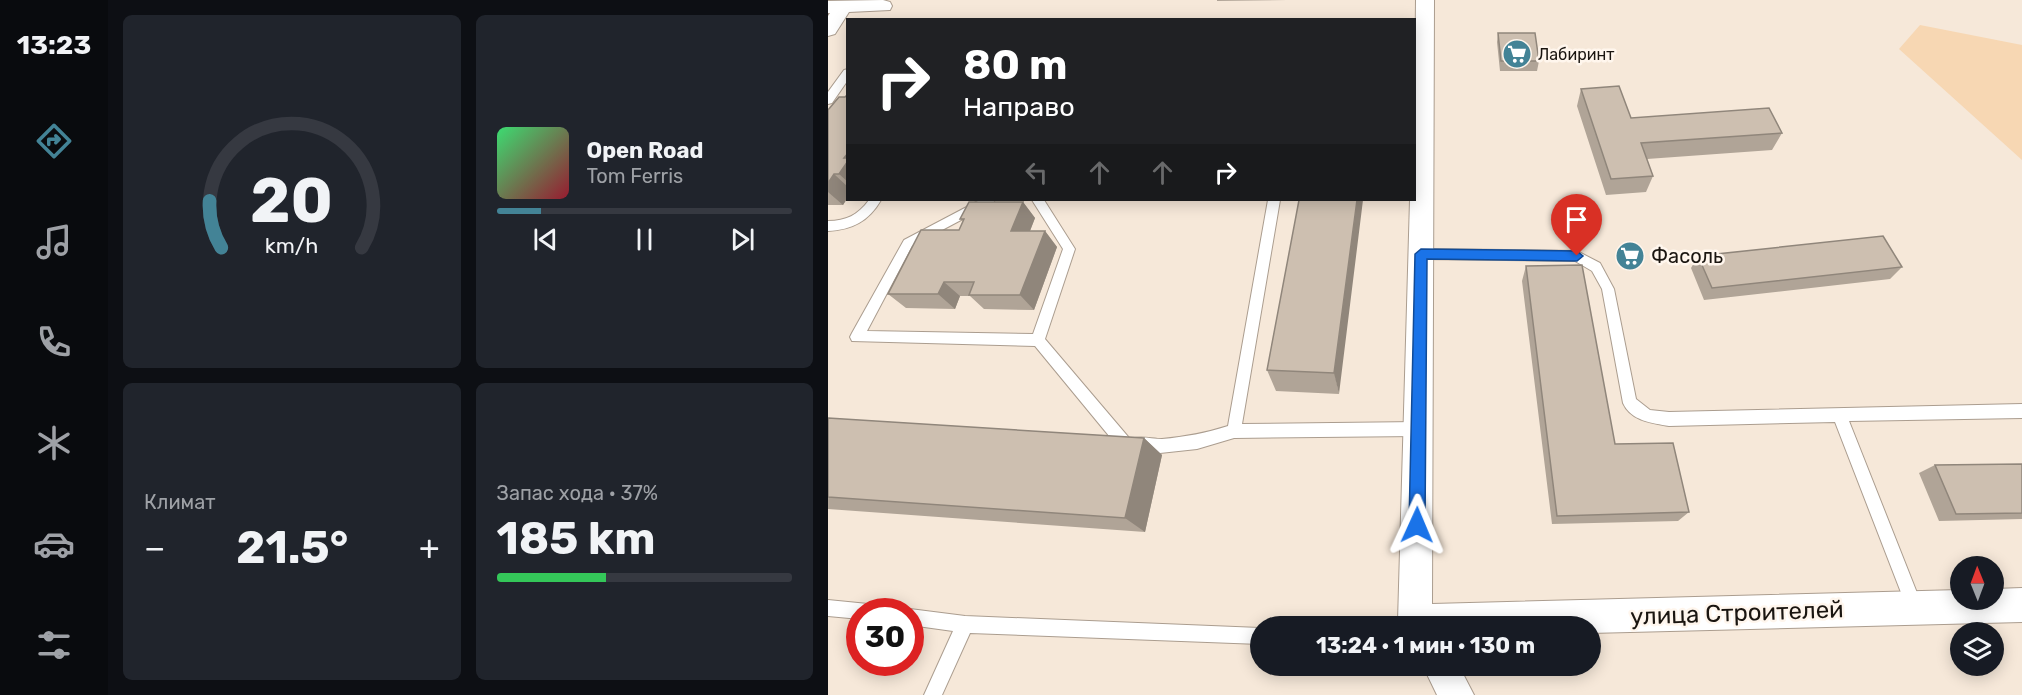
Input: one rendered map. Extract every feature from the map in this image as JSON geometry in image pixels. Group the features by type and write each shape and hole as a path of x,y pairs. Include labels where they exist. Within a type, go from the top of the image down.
{"street":[{"name":"улица Строителей","path":"1410,616 1418,429 1421,254 1419,34 1425,0"},
{"path":"828,30 836,6 882,8"},
{"path":"828,36 846,35"},
{"name":"улица Строителей","path":"1601,619 2022,605"},
{"path":"1446,676 1456,695"}],"lane":[{"path":"828,100 846,75"},
{"path":"828,226 854,223 866,214 874,201"},
{"path":"987,201 908,243 857,337 1038,340 1124,443"},
{"path":"1038,340 1069,249 1039,201"},
{"path":"1234,431 1274,201"},
{"path":"1421,254 1577,256 1596,267 1608,289 1630,404 1647,416 1670,419 1840,417 2022,411"},
{"path":"1840,417 1915,608"},
{"path":"1100,442 1160,446 1187,443 1234,431 1418,429"},
{"path":"828,608 846,610"},
{"path":"924,619 965,624 1250,636"},
{"path":"933,695 965,624"}],"shaded area":[{"path":"1920,25 2022,45 2022,160 1899,49"}],"building":[{"path":"1498,33 1535,33 1539,61 1501,61"},
{"path":"1619,86 1631,118 1769,108 1782,133 1641,143 1653,176 1611,179 1581,89"},
{"path":"839,97 845,97 846,156 844,158 846,158 846,164 839,174 834,174 828,183 828,110"},
{"path":"1299,201 1357,201 1334,373 1267,370"},
{"path":"969,202 1023,202 1011,231 1045,231 1020,295 969,295 974,282 944,282 938,294 888,294 921,230 959,230 964,219 960,219"},
{"path":"1883,236 1902,267 1712,288 1698,256"},
{"path":"1582,265 1615,444 1673,443 1689,512 1557,516 1526,266"},
{"path":"828,418 1144,438 1125,518 828,497"},
{"path":"2022,464 2022,513 1956,514 1935,465"}],"place":[{"name":"Лабиринт","path":"1517,54"},
{"name":"Фасоль","path":"1630,256"}],"route":[{"path":"1417,525 1421,254 1577,256"}]}
